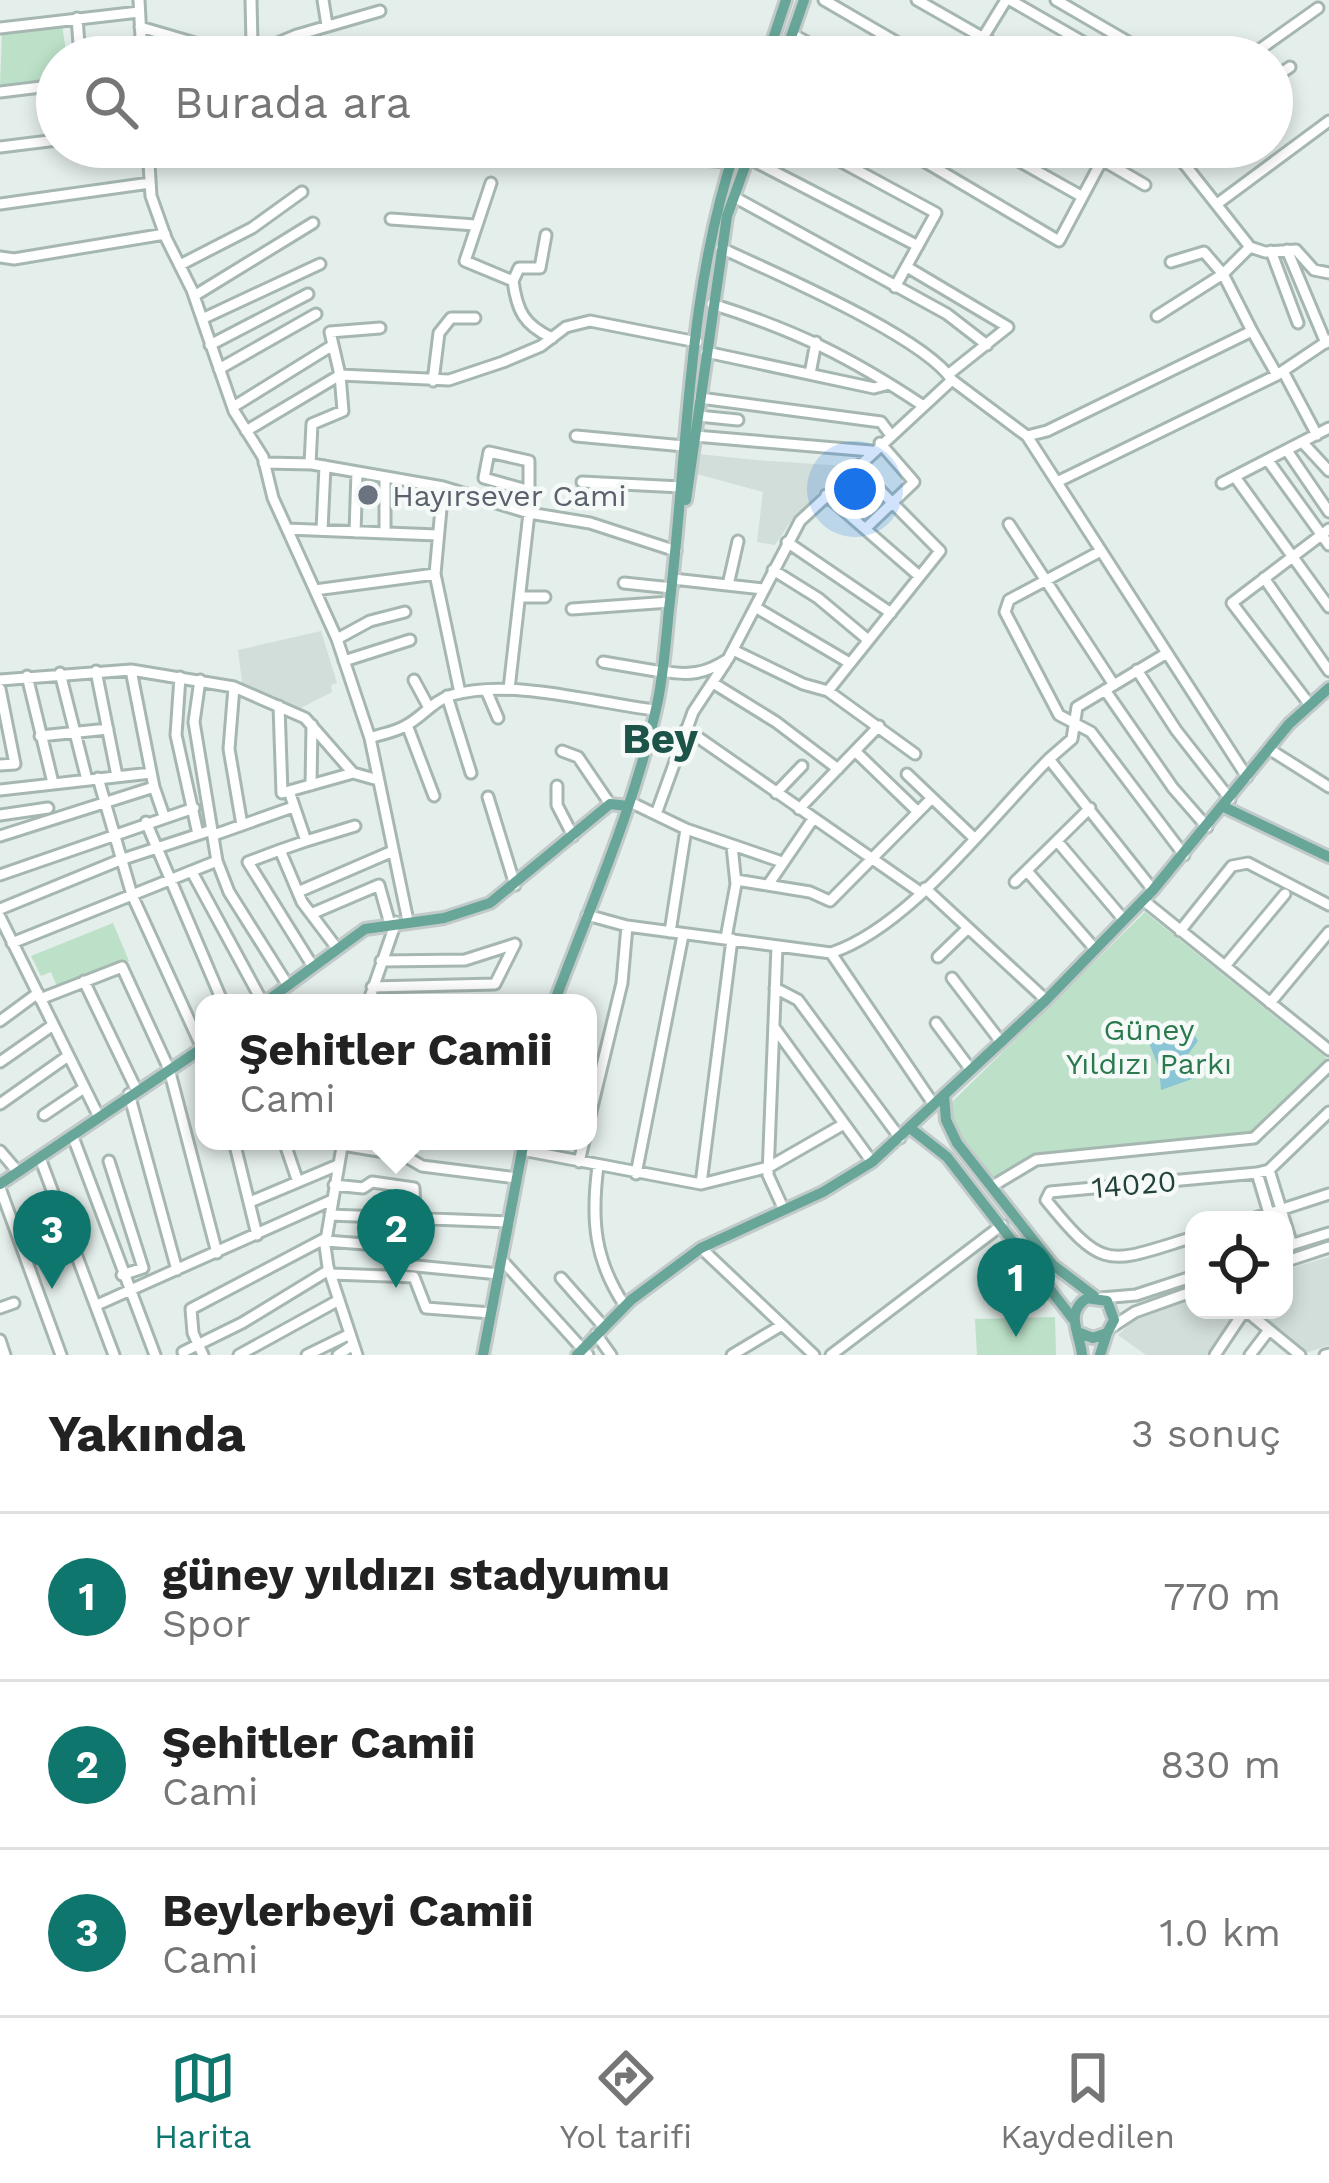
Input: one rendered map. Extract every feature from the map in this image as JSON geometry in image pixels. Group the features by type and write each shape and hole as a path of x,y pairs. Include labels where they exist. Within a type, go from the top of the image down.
{"main road":[{"path":"773,36 786,0"},
{"path":"792,34 804,0"},
{"path":"676,551 698,416 716,205 729,168"},
{"path":"557,994 629,804 656,710 684,446 721,248 744,168"},
{"path":"582,1353 625,1306 701,1248 872,1162 899,1138 1046,1000 1153,890 1269,749 1329,688"},
{"path":"1227,803 1329,857"},
{"path":"275,994 364,929 444,918 490,903 610,804 629,804"},
{"path":"0,1186 195,1052"},
{"path":"944,1094 951,1132 991,1187 1053,1265 1112,1306 1100,1355"},
{"path":"910,1128 947,1157 1073,1318 1082,1355"},
{"path":"483,1353 522,1150"},
{"path":"1073,1318 1081,1301 1097,1297"},
{"path":"1080,1333 1093,1338 1109,1330"}],"street":[{"path":"250,0 252,36"},
{"path":"322,0 327,26"},
{"path":"824,0 886,36"},
{"path":"917,0 980,36"},
{"path":"984,36 1008,0 1072,36"},
{"path":"1056,0 1118,36"},
{"path":"1081,14 1089,0"},
{"path":"0,28 140,6 141,36"},
{"path":"1279,36 1318,8"},
{"path":"300,36 380,11"},
{"path":"77,18 78,36"},
{"path":"140,27 171,36"},
{"path":"792,34 796,36"},
{"path":"0,92 36,88"},
{"path":"1293,148 1329,121"},
{"path":"0,147 36,143"},
{"path":"149,168 165,234 194,296 232,407 264,463 273,498 337,639 370,738 393,851 398,922 370,994"},
{"path":"779,168 918,246"},
{"path":"853,168 936,213 895,286"},
{"path":"938,168 1059,241 1097,168"},
{"path":"1031,168 1081,196"},
{"path":"1116,168 1145,185"},
{"path":"1189,168 1250,247 1299,251 1314,270 1329,273"},
{"path":"1217,204 1266,168"},
{"path":"491,183 465,261 513,280"},
{"path":"0,204 150,184"},
{"path":"180,265 252,228 302,192"},
{"path":"734,197 947,314 987,345"},
{"path":"391,218 475,225"},
{"path":"194,296 314,223"},
{"path":"0,257 14,259 165,234"},
{"path":"546,235 540,268 518,268 513,280 527,326 552,338"},
{"path":"1157,316 1223,274 1250,247"},
{"path":"721,248 837,303 938,361 950,377 1028,436 1247,777"},
{"path":"1058,482 1280,373 1328,342 1287,250"},
{"path":"1271,251 1298,322"},
{"path":"1171,262 1204,252 1223,274 1252,331 1318,435"},
{"path":"202,319 320,264"},
{"path":"656,814 686,729 800,520 1008,327 907,267"},
{"path":"210,345 308,294"},
{"path":"712,304 856,361 922,405"},
{"path":"219,369 316,314"},
{"path":"433,381 439,334 451,318 475,318"},
{"path":"246,431 340,375 433,381 470,375 542,346 566,327 590,321 874,388 890,384"},
{"path":"310,464 312,424 343,411 330,332 380,328"},
{"path":"1028,436 1252,331"},
{"path":"810,374 816,342"},
{"path":"232,407 333,345"},
{"path":"700,398 881,422 890,434"},
{"path":"698,416 738,420"},
{"path":"1222,483 1329,428"},
{"path":"576,436 684,446"},
{"path":"695,436 876,447 914,482 865,529"},
{"path":"1304,444 1328,468"},
{"path":"509,689 529,513 530,491 530,461 489,452 484,478 530,491"},
{"path":"1288,452 1329,512"},
{"path":"1269,461 1325,532 1329,545"},
{"path":"264,463 325,466 443,487 529,513 590,523 676,551"},
{"path":"322,530 325,466"},
{"path":"827,691 940,550 856,466"},
{"path":"355,532 357,472"},
{"path":"385,477 385,533"},
{"path":"1235,477 1329,608"},
{"path":"582,482 681,487"},
{"path":"443,487 435,574 460,693"},
{"path":"826,495 918,575"},
{"path":"1009,524 1173,788 1207,827"},
{"path":"287,529 436,535"},
{"path":"1310,705 1232,603 1325,532"},
{"path":"728,585 738,541"},
{"path":"787,542 891,613"},
{"path":"1099,552 1007,602 1005,612 1056,711 1090,732 1184,855"},
{"path":"773,569 818,598 867,639"},
{"path":"315,590 435,574"},
{"path":"1264,578 1329,671"},
{"path":"624,583 764,589"},
{"path":"520,597 545,597"},
{"path":"572,609 670,602"},
{"path":"755,607 848,662"},
{"path":"337,639 370,621 405,612"},
{"path":"344,661 410,640"},
{"path":"587,915 627,926 831,953 858,944 922,890 1072,739 1077,706 1167,652"},
{"path":"603,662 686,675 708,672 730,655"},
{"path":"730,655 827,691 915,754"},
{"path":"96,670 117,776"},
{"path":"131,670 164,817"},
{"path":"0,680 131,670 234,687 312,724 353,773"},
{"path":"1137,670 1227,803"},
{"path":"60,673 74,734 103,803 132,895 195,1030"},
{"path":"27,676 51,822"},
{"path":"180,677 176,735 198,834"},
{"path":"200,680 194,722 217,861 284,994"},
{"path":"414,680 428,706"},
{"path":"713,682 838,769"},
{"path":"234,687 230,749 242,825"},
{"path":"0,689 4,736 15,764 0,765"},
{"path":"486,690 498,718"},
{"path":"370,738 407,725 447,696 486,690 578,694 616,706 656,710"},
{"path":"447,696 472,773"},
{"path":"279,706 282,793 353,773 379,780"},
{"path":"311,785 312,724"},
{"path":"407,725 434,796"},
{"path":"799,809 879,726"},
{"path":"40,736 108,729"},
{"path":"686,729 922,890 1046,1000"},
{"path":"1269,749 1329,787"},
{"path":"855,751 918,812"},
{"path":"562,752 578,757 610,804"},
{"path":"1049,759 1153,890"},
{"path":"776,793 802,766"},
{"path":"0,790 151,773"},
{"path":"907,774 974,838"},
{"path":"557,786 557,805 573,836"},
{"path":"0,836 154,787"},
{"path":"289,791 306,841"},
{"path":"488,797 515,885"},
{"path":"736,880 811,892 830,901 931,799"},
{"path":"629,804 782,862"},
{"path":"99,1117 7,939 0,913 120,860 293,807"},
{"path":"0,814 48,808"},
{"path":"0,875 194,808"},
{"path":"1015,882 1090,808"},
{"path":"767,885 813,819"},
{"path":"146,822 219,994"},
{"path":"312,965 248,862 355,826"},
{"path":"636,1174 676,933 686,829"},
{"path":"1057,841 1124,920"},
{"path":"701,1184 736,880 732,846"},
{"path":"280,850 298,892 336,947"},
{"path":"298,892 393,851"},
{"path":"7,939 217,861"},
{"path":"1180,931 1232,866 1248,863 1329,905"},
{"path":"1027,871 1096,949"},
{"path":"192,872 259,994"},
{"path":"1281,880 1285,895"},
{"path":"311,914 379,885 398,922"},
{"path":"1225,966 1285,895 1308,894"},
{"path":"1143,900 1329,1050"},
{"path":"597,1086 622,982 627,926"},
{"path":"938,957 968,928"},
{"path":"1270,1003 1325,940"},
{"path":"372,987 495,984 515,944 465,961 381,961"},
{"path":"777,946 769,1167 784,1210"},
{"path":"831,953 934,1105"},
{"path":"0,1022 39,996 122,967 169,1069 217,1253"},
{"path":"952,978 1000,1042"},
{"path":"84,981 133,1092 177,1270"},
{"path":"775,988 798,1000 899,1138"},
{"path":"937,1023 971,1070"},
{"path":"0,1062 53,1025"},
{"path":"774,1027 872,1162"},
{"path":"0,1104 68,1056"},
{"path":"991,1187 1036,1160 1254,1138 1329,1066"},
{"path":"44,1115 84,1088"},
{"path":"1263,1172 1329,1112"},
{"path":"537,1150 701,1184 769,1167 844,1124"},
{"path":"73,1137 155,1355"},
{"path":"236,1150 257,1235"},
{"path":"287,1150 298,1182"},
{"path":"341,1150 326,1240 330,1272 353,1344"},
{"path":"378,1150 403,1155 422,1166 517,1178"},
{"path":"579,1162 582,1150"},
{"path":"0,1151 18,1172"},
{"path":"40,1158 114,1355"},
{"path":"109,1161 142,1268 122,1275"},
{"path":"250,1202 338,1165"},
{"path":"598,1166 592,1210 596,1241 609,1282 625,1306"},
{"path":"1263,1172 1281,1210 1329,1194"},
{"path":"1263,1172 1269,1211"},
{"name":"14020","path":"1185,1240 1127,1257 1101,1254 1081,1243 1046,1200 1050,1192 1263,1172"},
{"path":"201,1350 191,1309 326,1240 417,1248 414,1188 372,1182 363,1188 334,1185"},
{"path":"0,1186 61,1355"},
{"path":"97,1305 332,1200"},
{"path":"330,1215 508,1222"},
{"path":"831,1355 1002,1225"},
{"path":"1293,1244 1329,1233"},
{"path":"1293,1259 1329,1247"},
{"path":"701,1248 814,1355"},
{"path":"501,1259 582,1353"},
{"path":"406,1265 499,1274"},
{"path":"183,1352 201,1350 330,1272 414,1277 426,1307 491,1313"},
{"path":"561,1278 600,1331 611,1355"},
{"path":"1097,1297 1136,1295 1185,1279"},
{"path":"1109,1330 1135,1312 1185,1295"},
{"path":"239,1355 339,1300"},
{"path":"0,1307 14,1304"},
{"path":"1215,1355 1239,1319"},
{"path":"1256,1319 1297,1354"},
{"path":"732,1355 782,1324"},
{"path":"1250,1355 1269,1330"},
{"path":"0,1340 5,1355"},
{"path":"307,1355 353,1344"},
{"path":"338,1355 353,1344"},
{"path":"483,1353 498,1355"}],"shaded area":[{"path":"698,454 845,466 791,521 775,545 757,542 763,492 697,474"},
{"path":"321,631 337,683 331,685 332,692 293,712 243,690 238,650"},
{"path":"1329,1257 1329,1345 1306,1353 1265,1319 1293,1319 1293,1267"},
{"path":"1185,1301 1185,1319 1234,1319 1206,1355 1146,1355 1118,1335 1133,1321"}],"green space":[{"path":"62,25 64,36 36,36 36,82 0,87 2,33"},
{"name":"Güney Yıldızı Parkı","path":"1145,912 1329,1060 1254,1138 1046,1156 991,1187 950,1124 948,1106"},
{"path":"113,923 129,961 58,988 51,972 41,976 31,956"},
{"path":"1055,1317 1056,1355 977,1355 975,1319"}],"water":[{"path":"1192,1031 1198,1041 1186,1057 1195,1078 1161,1090 1149,1043"}],"place":[{"name":"Hayırsever Cami","path":"368,495"},
{"name":"Şehitler Camii","path":"396,1288"},
{"name":"Beylerbeyi Camii","path":"52,1289"},
{"name":"güney yıldızı stadyumu","path":"1016,1337"}],"district":[{"name":"Bey","path":"660,738"}]}
